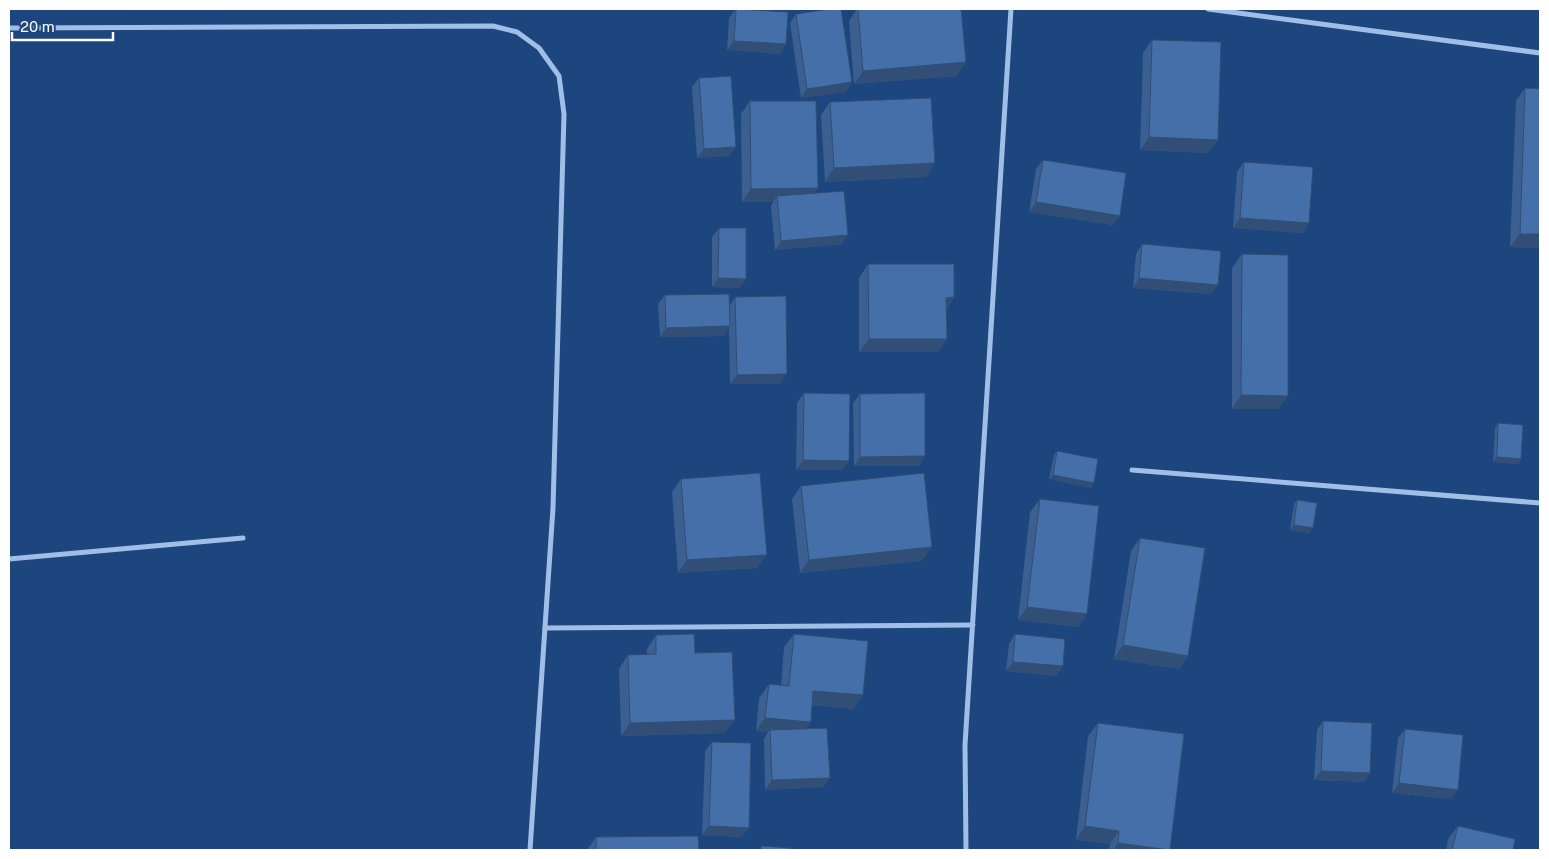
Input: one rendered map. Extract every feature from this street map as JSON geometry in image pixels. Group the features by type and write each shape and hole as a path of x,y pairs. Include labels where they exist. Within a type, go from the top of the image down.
{"street":[{"path":"966,850 965,745 1011,9"},
{"path":"1208,9 1540,53"},
{"path":"9,28 493,26 517,32 539,48 559,76 564,114 553,508 530,850"},
{"path":"1132,470 1540,503"},
{"path":"9,559 243,538"},
{"path":"545,628 973,625"}],"building":[{"path":"736,9 788,12 786,44 734,41"},
{"path":"841,9 852,82 807,89 796,14"},
{"path":"858,9 961,9 966,62 863,71"},
{"path":"1152,40 1221,42 1218,140 1149,137"},
{"path":"731,76 736,147 704,149 699,78"},
{"path":"1525,88 1540,89 1540,234 1520,234"},
{"path":"931,98 935,163 834,168 830,102"},
{"path":"750,101 816,101 818,188 751,189"},
{"path":"1043,160 1126,173 1120,216 1036,202"},
{"path":"1244,162 1313,167 1309,223 1240,218"},
{"path":"844,191 848,235 781,241 777,196"},
{"path":"719,228 746,228 746,279 718,278"},
{"path":"1142,244 1221,251 1218,285 1139,278"},
{"path":"1242,254 1288,255 1288,396 1241,395"},
{"path":"868,264 954,264 954,297 946,298 947,339 869,339"},
{"path":"729,294 730,326 666,328 665,295"},
{"path":"786,296 787,374 737,375 735,297"},
{"path":"804,393 850,394 849,461 803,460"},
{"path":"925,393 925,456 860,457 860,394"},
{"path":"1498,423 1523,425 1521,459 1497,457"},
{"path":"1057,451 1098,459 1094,483 1053,475"},
{"path":"760,473 767,555 687,560 681,479"},
{"path":"924,473 932,547 809,560 801,486"},
{"path":"1040,499 1099,506 1087,614 1027,607"},
{"path":"1297,500 1317,503 1313,528 1294,525"},
{"path":"1140,538 1205,548 1188,656 1123,645"},
{"path":"694,634 695,653 732,652 735,720 630,723 628,655 656,654 656,635"},
{"path":"794,634 868,641 863,695 813,691 811,722 765,718 769,684 789,686"},
{"path":"1015,634 1065,639 1063,666 1013,662"},
{"path":"1323,721 1372,723 1370,773 1321,771"},
{"path":"1098,723 1184,734 1170,850 1118,843 1119,831 1085,826"},
{"path":"827,728 830,778 772,780 770,730"},
{"path":"1405,729 1463,735 1458,790 1399,783"},
{"path":"712,742 751,743 749,828 709,826"},
{"path":"1458,826 1515,839 1513,850 1452,850"},
{"path":"698,836 699,850 596,850 596,837"},
{"path":"761,846 791,848 791,850 761,850"}]}
